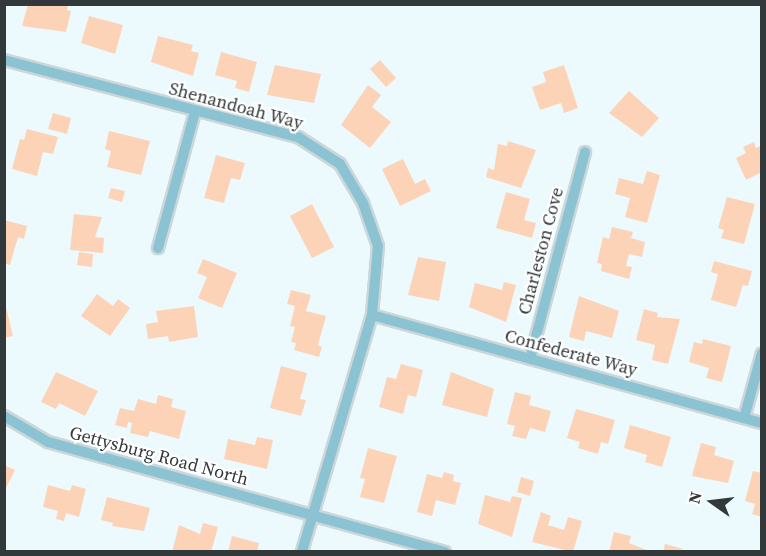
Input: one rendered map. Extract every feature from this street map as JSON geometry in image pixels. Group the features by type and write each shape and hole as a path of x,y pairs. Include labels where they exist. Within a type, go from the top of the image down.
{"street":[{"name":"Shenandoah Way","path":"4,60 195,112 298,137 340,164 363,202 378,246 372,315 311,515 302,552"},
{"path":"158,248 195,112"},
{"name":"Charleston Cove","path":"530,359 585,152"},
{"name":"Confederate Way","path":"372,315 762,423"},
{"path":"744,418 762,354"},
{"name":"Gettysburg Road North","path":"4,416 48,442 445,552"}],"building":[{"path":"28,4 68,4 67,10 71,11 66,32 22,26"},
{"path":"89,16 123,25 115,54 81,43"},
{"path":"158,36 193,45 191,51 199,53 193,76 151,62"},
{"path":"221,52 257,62 249,92 235,88 237,81 215,75"},
{"path":"380,60 396,78 386,87 370,69"},
{"path":"275,65 321,74 314,103 267,95"},
{"path":"564,65 578,108 564,113 561,103 540,110 532,87 546,82 543,72"},
{"path":"368,85 381,95 372,107 391,122 370,148 341,125"},
{"path":"629,91 659,118 642,137 609,113"},
{"path":"53,113 71,118 67,134 48,129"},
{"path":"27,129 58,137 53,154 43,152 37,176 12,169 20,139 24,140"},
{"path":"109,131 150,141 141,175 107,167 111,151 105,149"},
{"path":"508,141 536,150 521,188 486,177 488,168 494,170 498,144 507,146"},
{"path":"754,142 756,148 762,145 762,172 746,180 736,158 746,153 743,147"},
{"path":"216,155 245,163 240,180 231,178 224,203 204,198"},
{"path":"403,159 415,184 425,179 431,191 400,206 382,169"},
{"path":"647,171 660,175 647,223 625,217 630,198 615,194 619,178 643,184"},
{"path":"111,188 125,191 122,202 108,198"},
{"path":"506,192 530,199 524,220 536,223 532,238 496,228"},
{"path":"727,197 755,204 744,244 721,238 724,230 718,228"},
{"path":"312,204 334,247 312,258 290,216"},
{"path":"74,214 102,217 95,237 104,238 103,253 70,250"},
{"path":"4,220 27,226 24,239 18,237 10,265 4,263"},
{"path":"612,227 633,232 631,238 645,242 642,257 629,254 626,266 632,267 629,279 601,271 602,264 597,263 603,237 609,239"},
{"path":"79,252 93,254 92,267 77,265"},
{"path":"418,257 446,262 439,301 408,295"},
{"path":"203,259 237,273 222,308 198,298 207,277 197,273"},
{"path":"714,261 752,271 748,286 743,285 736,307 711,300 718,274 711,272"},
{"path":"504,282 516,285 506,322 469,307 475,283 502,290"},
{"path":"291,290 311,295 306,311 326,316 318,345 322,347 319,357 294,350 296,343 291,342 295,327 290,326 295,306 287,304"},
{"path":"97,294 113,306 118,299 130,308 110,336 81,316"},
{"path":"579,296 619,311 612,338 586,331 584,341 569,337"},
{"path":"4,299 13,336 4,338"},
{"path":"194,306 198,337 169,342 168,336 148,339 146,324 158,322 156,311"},
{"path":"644,309 658,313 657,317 680,319 668,364 652,360 655,345 636,340"},
{"path":"703,339 731,346 722,382 706,378 709,368 689,362 694,342 702,344"},
{"path":"401,364 423,370 416,397 408,395 403,414 379,407 387,377 396,379"},
{"path":"281,366 307,373 300,399 306,400 301,416 270,408"},
{"path":"56,372 98,391 85,416 59,403 56,409 41,402"},
{"path":"451,372 494,389 487,417 442,405"},
{"path":"515,392 531,396 529,405 551,411 545,432 530,428 526,439 512,436 515,426 507,424"},
{"path":"158,395 173,399 171,407 186,411 179,439 150,431 148,437 130,433 132,423 128,422 127,428 115,425 120,408 134,411 138,399 156,404"},
{"path":"576,409 615,420 608,444 601,442 598,454 578,448 580,442 567,438"},
{"path":"630,425 671,437 662,467 645,462 647,455 624,448"},
{"path":"257,437 273,440 267,469 224,459 228,439 255,445"},
{"path":"701,443 716,447 714,455 734,461 728,483 692,476"},
{"path":"368,448 397,456 384,503 360,497 365,479 360,478"},
{"path":"4,465 15,470 4,492"},
{"path":"753,471 762,473 762,517 752,514 755,504 745,501"},
{"path":"444,472 454,475 453,481 461,483 455,505 436,500 432,516 417,512 427,474 442,478"},
{"path":"521,477 534,481 530,496 517,492"},
{"path":"48,485 70,491 72,485 86,489 79,517 66,513 64,521 56,519 58,511 43,507"},
{"path":"485,495 510,502 512,496 522,498 512,537 478,524"},
{"path":"107,497 150,508 144,531 112,526 113,523 101,520"},
{"path":"541,512 551,516 548,525 564,530 568,517 582,521 573,552 532,542"},
{"path":"203,523 218,527 211,552 172,552 179,525 200,534"},
{"path":"614,532 631,536 629,543 652,552 609,552"},
{"path":"232,536 259,543 257,552 228,552"},
{"path":"665,544 684,549 663,552"}]}
